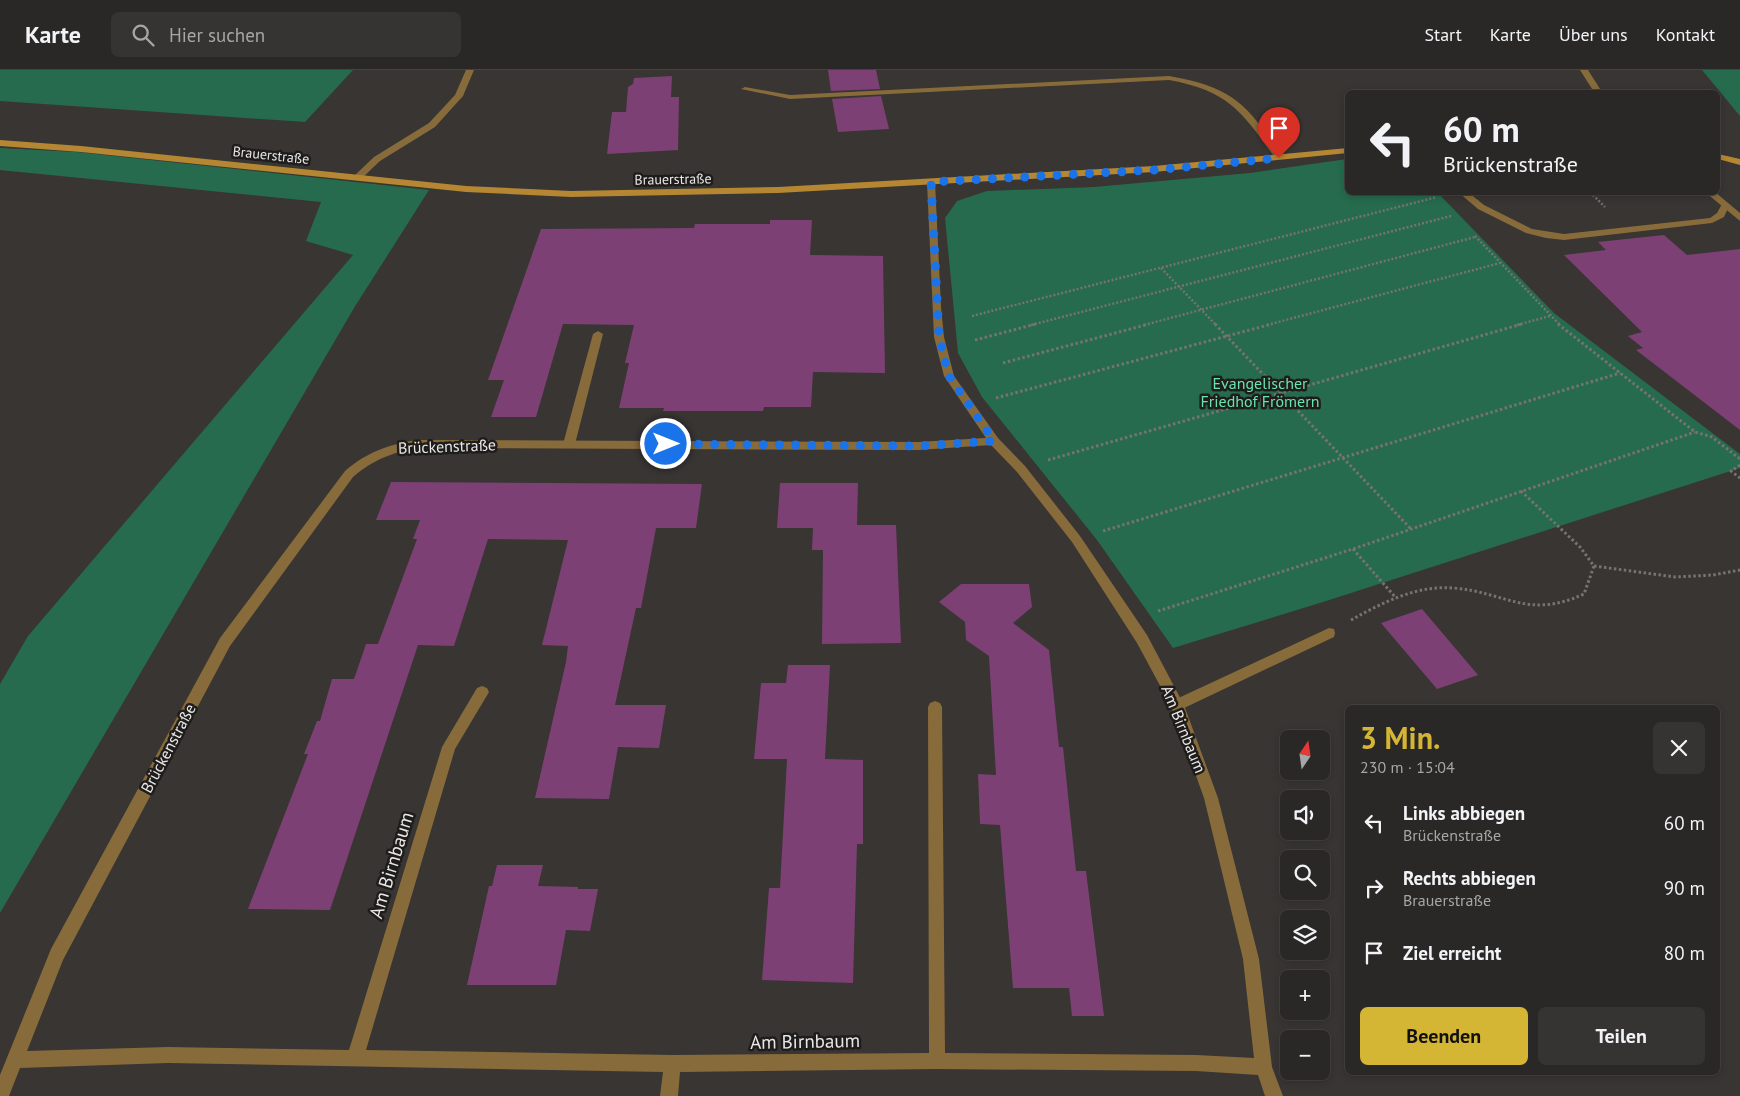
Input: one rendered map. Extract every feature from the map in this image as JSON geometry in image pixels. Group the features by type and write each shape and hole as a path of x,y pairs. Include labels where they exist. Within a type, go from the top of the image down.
{"main road":[{"name":"Brauerstraße","path":"0,143 80,149 466,189 571,194 778,190 1154,170 1345,150"},
{"path":"1720,157 1740,162"}],"street":[{"path":"357,178 377,159 432,126 459,96 470,70"},
{"path":"1584,70 1597,90"},
{"path":"745,89 790,97 1147,78 1188,80 1218,90 1232,98 1242,107 1279,158"},
{"path":"931,182 939,337 949,376 994,441"},
{"path":"1466,195 1481,207 1529,231 1564,237 1712,220 1721,215 1725,206"},
{"path":"1712,195 1740,218"},
{"path":"569,444 598,334"},
{"name":"Brückenstraße","path":"0,1096 56,955 225,642 349,474 366,458 389,449 416,444 918,446 994,441"},
{"name":"Am Birnbaum","path":"994,441 1020,469 1076,538 1142,639 1177,705 1212,798 1251,959 1263,1067 1274,1096"},
{"path":"1177,705 1328,633"},
{"name":"Am Birnbaum","path":"355,1057 449,747 482,692"},
{"path":"935,707 937,1061"},
{"name":"Am Birnbaum","path":"14,1060 168,1056 355,1057 673,1064 937,1061 1196,1063 1263,1067"},
{"path":"669,1096 673,1064"}],"path":[{"path":"972,316 1438,197 1443,203"},
{"path":"975,340 1454,215 1449,209"},
{"path":"1470,232 1550,316 1695,432 1712,437 1740,459"},
{"path":"1003,363 1476,237"},
{"path":"1002,406 996,398 1500,263"},
{"path":"1161,268 1411,529"},
{"path":"1044,461 1550,316"},
{"path":"1099,532 1620,373"},
{"path":"1157,612 1353,549 1695,432"},
{"path":"1740,465 1731,471 1740,478"},
{"path":"1521,491 1580,547 1594,566 1675,577 1713,575 1740,570"},
{"path":"1353,549 1396,598"},
{"path":"1328,633 1396,598 1432,590 1453,588 1534,606 1563,603 1584,594 1594,566"}],"green space":[{"path":"0,70 353,70 305,122 0,101"},
{"path":"1702,70 1740,70 1740,116 1720,90"},
{"path":"0,148 77,152 429,190 354,308 0,913 0,684 28,636 353,255 306,241 321,202 0,170"},
{"name":"Evangelischer Friedhof Frömern","path":"1345,159 1345,195 1440,195 1554,313 1740,454 1740,468 1323,602 1173,648 1097,540 982,397 958,353 945,218 957,201 987,191 1094,187 1250,173"}],"building":[{"path":"828,70 876,70 880,89 831,91"},
{"path":"672,76 671,97 679,97 678,150 607,154 612,112 626,112 628,87 633,84 634,78"},
{"path":"881,96 889,129 838,132 832,99"},
{"path":"770,220 812,220 810,255 883,256 885,373 813,372 811,407 764,407 763,411 663,411 664,408 619,408 629,363 625,363 634,325 563,324 536,417 491,417 504,380 488,380 541,229 694,228 695,224 770,224"},
{"path":"1664,235 1687,255 1740,249 1740,430 1636,350 1643,348 1628,336 1642,332 1564,255 1606,250 1598,242"},
{"path":"391,482 702,484 696,528 656,528 641,608 636,608 615,705 666,705 659,748 618,747 609,799 535,798 566,662 568,646 542,645 568,540 488,539 454,646 418,645 330,910 248,909 308,754 304,754 317,721 320,721 332,679 354,679 366,644 378,644 417,539 413,539 420,520 376,520"},
{"path":"780,483 858,483 857,525 896,525 901,643 822,644 823,550 812,550 813,528 777,528"},
{"path":"961,584 1029,584 1032,607 1013,623 1049,650 1059,747 1063,747 1076,871 1086,871 1104,1016 1072,1016 1069,988 1013,988 1000,825 980,824 978,774 996,775 989,656 966,640 965,622 939,602"},
{"path":"1422,609 1478,675 1437,689 1381,623"},
{"path":"788,665 830,665 825,759 863,760 863,844 857,844 853,983 762,980 769,888 780,888 787,759 754,759 761,683 786,683"},
{"path":"497,865 543,865 538,886 598,889 590,931 566,930 556,985 467,985 489,886 492,886"}],"route":[{"path":"666,444 918,446 994,441 949,376 939,337 931,182 1154,170 1279,158"}]}
